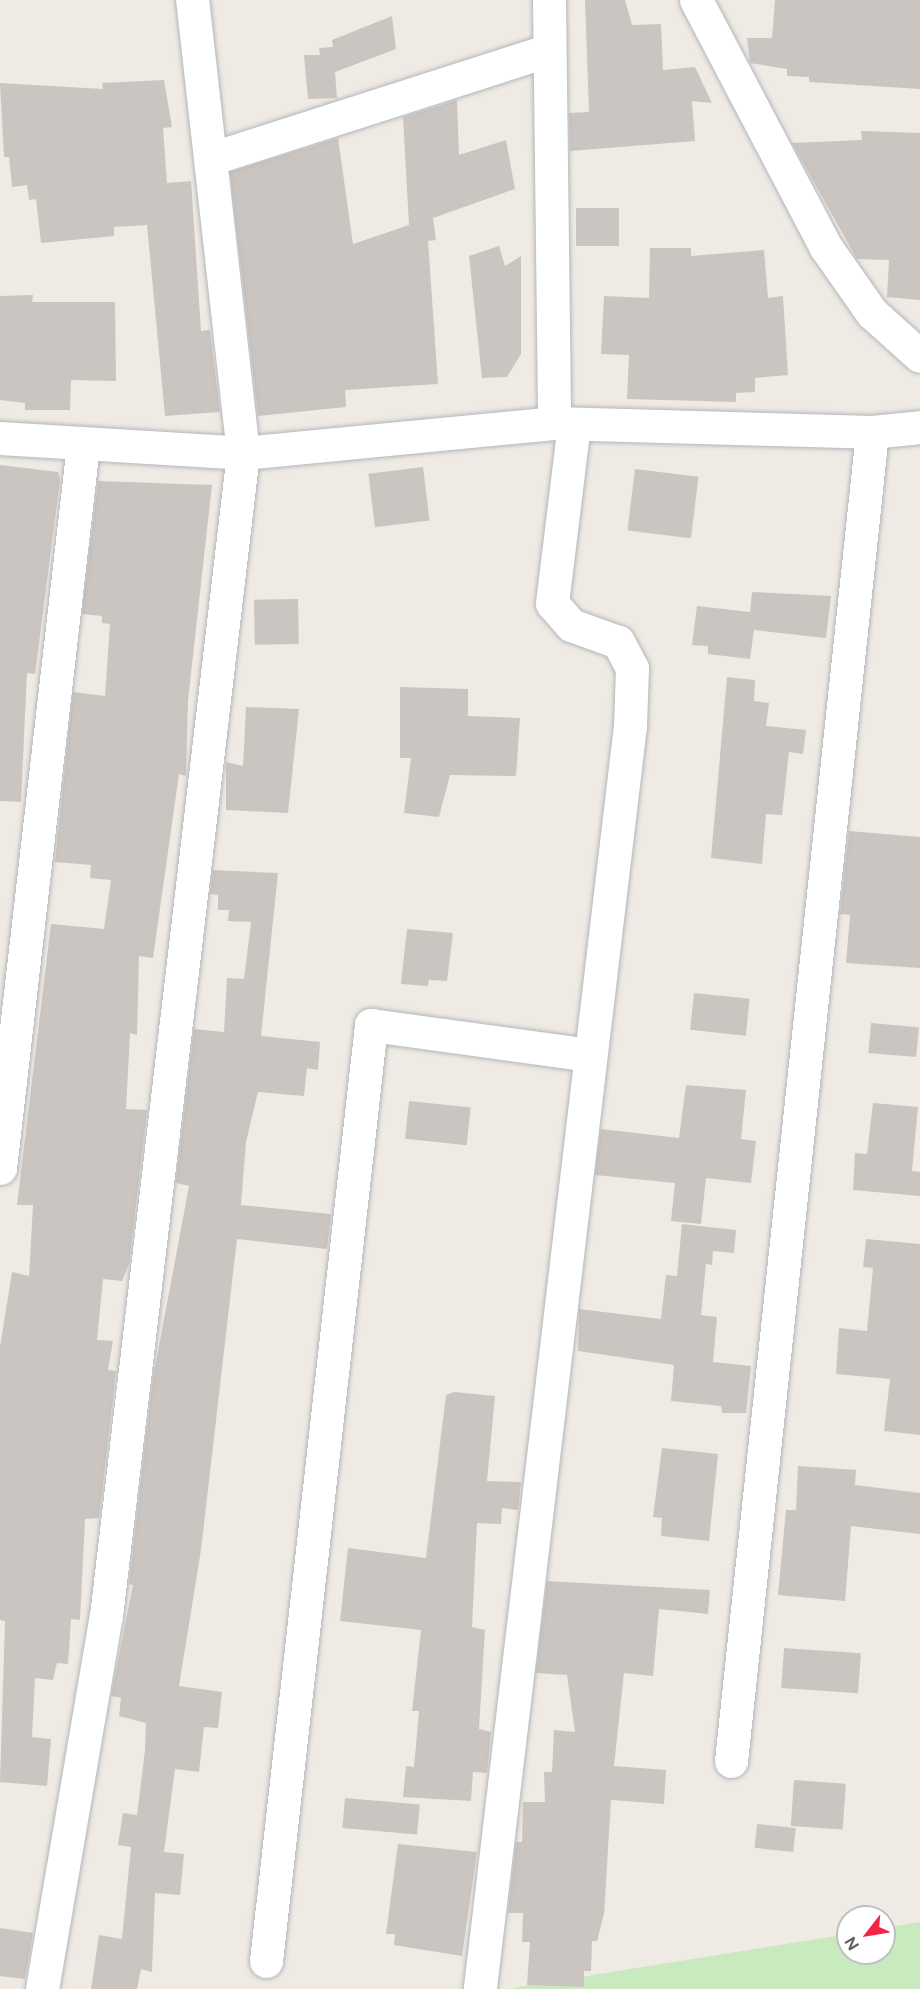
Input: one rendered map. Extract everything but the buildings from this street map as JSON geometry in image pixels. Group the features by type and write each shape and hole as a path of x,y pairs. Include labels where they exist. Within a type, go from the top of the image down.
{"street":[{"path":"42,1989 106,1616 243,453 213,158 192,0"},
{"path":"480,1987 590,1055 632,668 618,642 571,625 552,603 564,424 548,51 549,0"},
{"path":"696,0 825,246 872,313 920,356"},
{"path":"213,158 548,51"},
{"path":"0,438 83,445 243,453 564,424 873,432 920,427"},
{"path":"731,1761 873,432"},
{"path":"0,1168 83,445"},
{"path":"266,1961 371,1025 590,1055"}],"green space":[{"path":"920,1922 920,1989 506,1989 836,1936 836,1965 896,1965 896,1926"}]}
